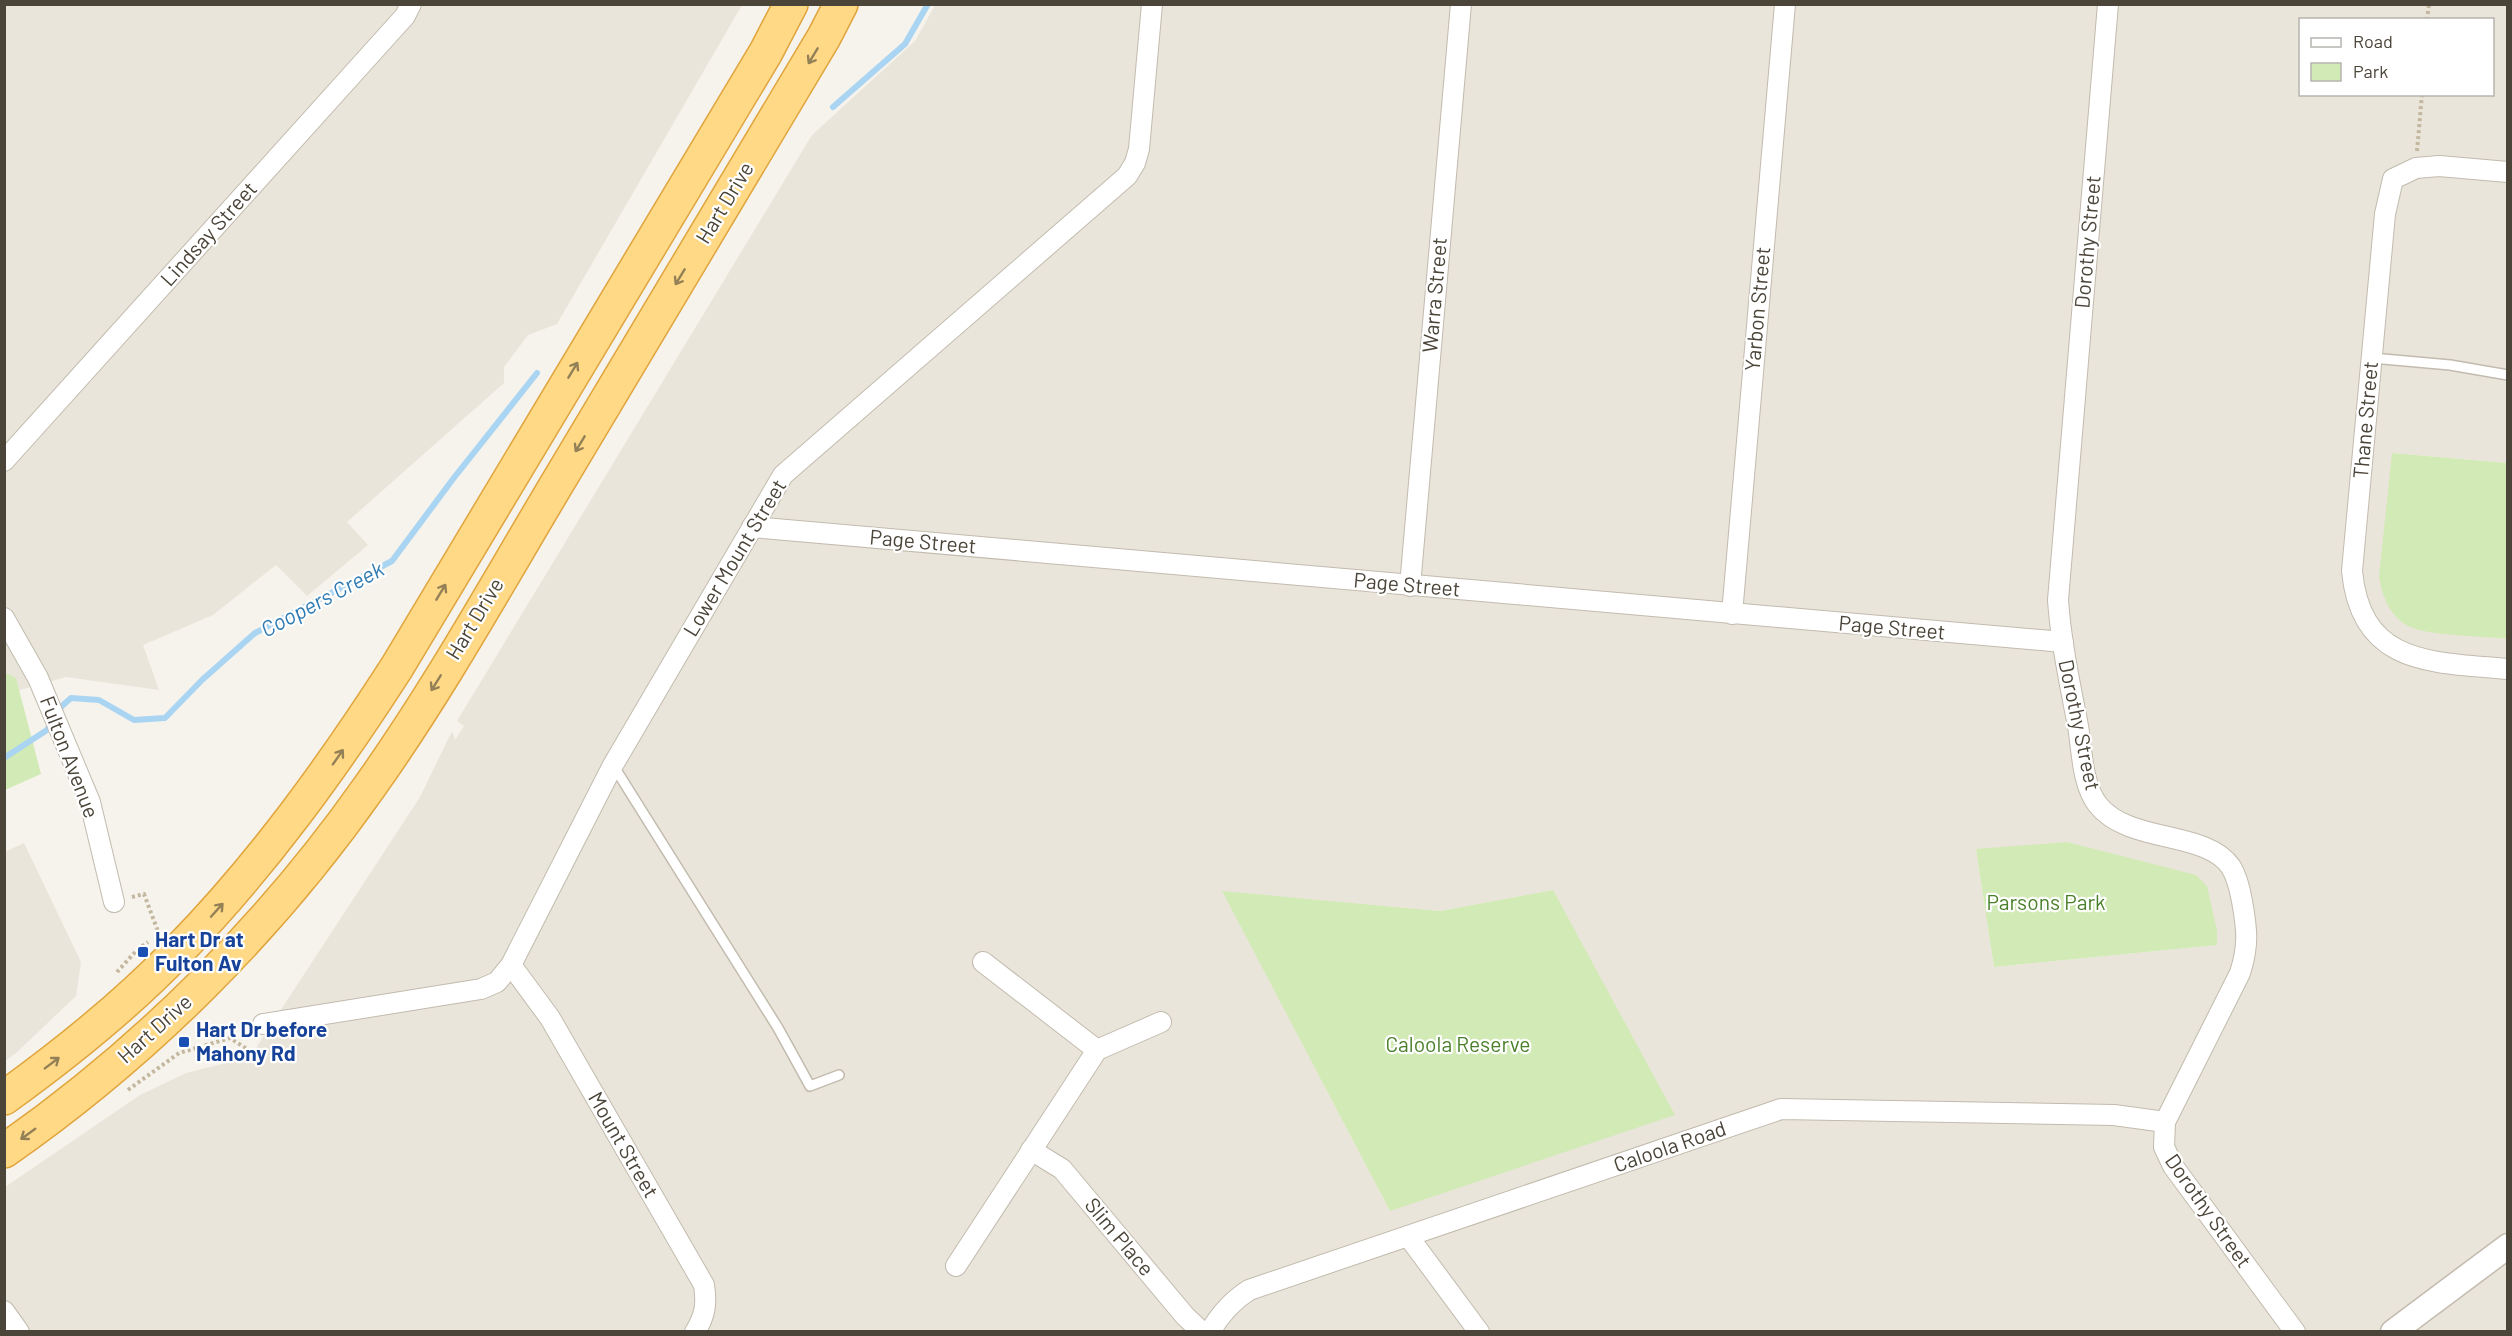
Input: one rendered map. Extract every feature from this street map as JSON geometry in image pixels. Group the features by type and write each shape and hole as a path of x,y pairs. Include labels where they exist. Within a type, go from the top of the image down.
{"highway":[{"name":"Hart Drive","path":"4,1098 56,1060 177,953 221,906 301,809 397,667 766,52 791,4"},
{"name":"Hart Drive","path":"4,1151 72,1100 172,1015 216,971 284,896 371,786 484,606 812,58 841,4"}],"street":[{"name":"Lindsay Street","path":"4,461 405,16 411,4"},
{"name":"Lower Mount Street","path":"263,1024 481,990 496,982 511,965 613,765 783,475 1127,176 1135,163 1139,149 1152,4"},
{"name":"Warra Street","path":"1410,586 1461,4"},
{"name":"Yarbon Street","path":"1732,614 1785,4"},
{"name":"Dorothy Street","path":"2108,4 2058,600 2062,642 2086,775 2096,803 2109,817 2126,826 2205,848 2219,855 2230,866 2241,897 2248,934 2246,954 2240,973 2165,1122 2164,1147 2167,1157 2295,1332"},
{"name":"Thane Street","path":"2508,172 2439,166 2416,168 2393,178 2385,214 2352,571 2354,595 2363,618 2381,640 2405,654 2433,662 2508,669"},
{"name":"Page Street","path":"753,527 2062,642"},
{"name":"Fulton Avenue","path":"4,618 38,678 90,802 114,902"},
{"path":"983,962 1097,1050"},
{"name":"Mount Street","path":"511,965 550,1018 704,1285 707,1300 704,1315 694,1332"},
{"path":"956,1266 1097,1050 1161,1022"},
{"name":"Caloola Road","path":"1210,1332 1218,1318 1233,1301 1249,1290 1781,1109 2114,1115 2165,1122"},
{"name":"Slim Place","path":"1030,1150 1062,1169 1185,1316 1202,1332"},
{"path":"1408,1236 1479,1332"},
{"path":"2392,1332 2508,1246"},
{"path":"4,1311 19,1332"}],"lane":[{"path":"2372,358 2450,365 2508,375"},
{"path":"613,765 772,1018 810,1086 839,1075"}],"path":[{"path":"2416,168 2422,96"},
{"path":"114,902 144,894 160,933"},
{"path":"179,1053 230,1038 250,1050"}],"shaded area":[{"path":"4,5 742,5 557,324 528,335 504,367 504,383 347,522 368,545 307,596 276,565 213,615 143,645 159,690 66,677 13,692 4,677"},
{"path":"935,5 2507,5 2507,463 2392,453 2436,632 2507,639 2507,1331 5,1332 5,1187 140,1095 186,1073 250,1057 420,797 452,731 455,740 464,726 457,721 812,135 915,41","holes":["1976,849 2217,945 1994,967","1553,890 1391,1211 1390,1211 1223,892 1440,911"]},
{"path":"24,843 81,962 76,996 5,1061 5,852"}],"green space":[{"path":"2392,453 2507,463 2507,639 2422,631 2405,624 2393,614 2382,592 2379,576"},
{"path":"4,672 16,678 41,774 5,790"},
{"name":"Parsons Park","path":"2067,842 2196,875 2207,886 2217,931 2217,945 1994,967 1976,849"},
{"name":"Caloola Reserve","path":"1553,890 1675,1115 1390,1211 1222,891 1440,911"}],"waterway":[{"name":"Coopers Creek","path":"833,107 905,44 928,4"},
{"name":"Coopers Creek","path":"4,758 47,730 62,706 71,698 99,700 134,720 165,718 202,680 255,633 392,561 537,373"}],"place":[{"name":"Hart Dr at Fulton Av","path":"143,952"},
{"name":"Hart Dr before Mahony Rd","path":"184,1042"}]}
